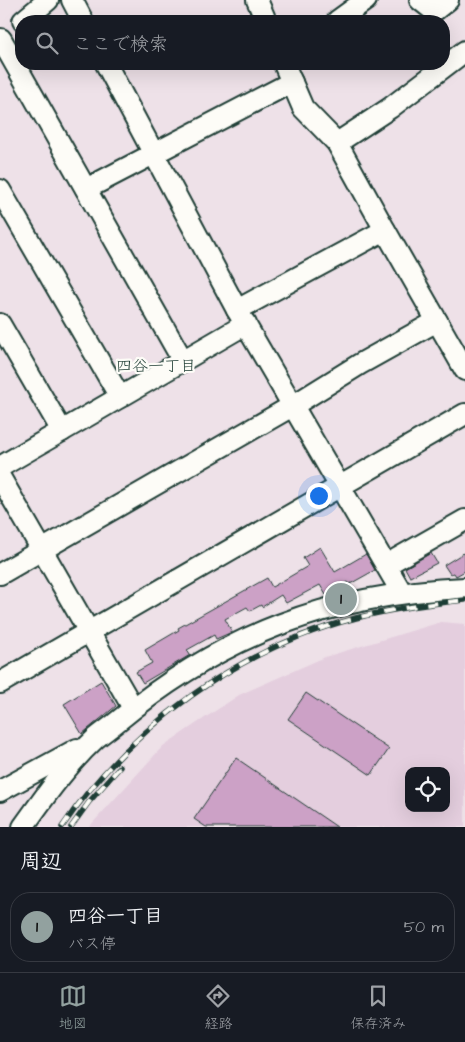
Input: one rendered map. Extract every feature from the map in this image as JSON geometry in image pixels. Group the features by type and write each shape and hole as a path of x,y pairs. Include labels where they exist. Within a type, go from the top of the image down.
{"street":[{"path":"30,15 48,0"},
{"path":"72,0 80,15"},
{"path":"257,0 263,15"},
{"path":"345,15 366,0"},
{"path":"420,0 434,11 448,0"},
{"path":"15,27 0,39 15,65"},
{"path":"450,63 465,52"},
{"path":"18,70 183,360"},
{"path":"109,70 242,317 402,593"},
{"path":"287,70 303,108 337,143 465,370"},
{"path":"337,143 390,108 441,70"},
{"path":"86,189 292,82"},
{"path":"0,190 120,397"},
{"path":"0,467 183,360 242,317 385,230"},
{"path":"0,574 294,406 360,364 437,321"},
{"path":"0,324 62,431"},
{"path":"0,683 465,414"},
{"path":"0,477 133,708"},
{"path":"386,565 465,520"},
{"path":"23,827 66,769 95,739 176,676 218,652 252,635 336,606 402,593 465,588"},
{"path":"0,791 95,739"}],"shaded area":[{"path":"441,622 465,624 465,827 89,827 163,746 239,695 325,657"}],"building":[{"path":"320,547 335,572 366,554 375,570 350,584 348,582 326,595 320,585 286,603 281,595 262,607 261,605 250,611 247,607 225,619 232,632 216,639 214,635 187,650 190,655 143,683 136,672 152,663 145,650 179,630 178,628 267,578 272,587 308,566 303,558"},
{"path":"465,552 465,571 456,576 454,573 450,574 444,565"},
{"path":"431,553 437,563 410,577 405,568"},
{"path":"101,681 116,706 82,734 64,704"},
{"path":"306,693 389,749 371,775 288,719"},
{"path":"236,758 337,827 206,827 194,819"}],"railway":[{"path":"62,827 89,791 120,756 154,725 191,696 229,671 270,649 313,631 356,618 410,607 465,600"},
{"path":"71,827 89,802 120,767"}],"place":[{"name":"四谷一丁目","path":"341,599"}],"district":[{"name":"四谷一丁目","path":"156,366"}]}
